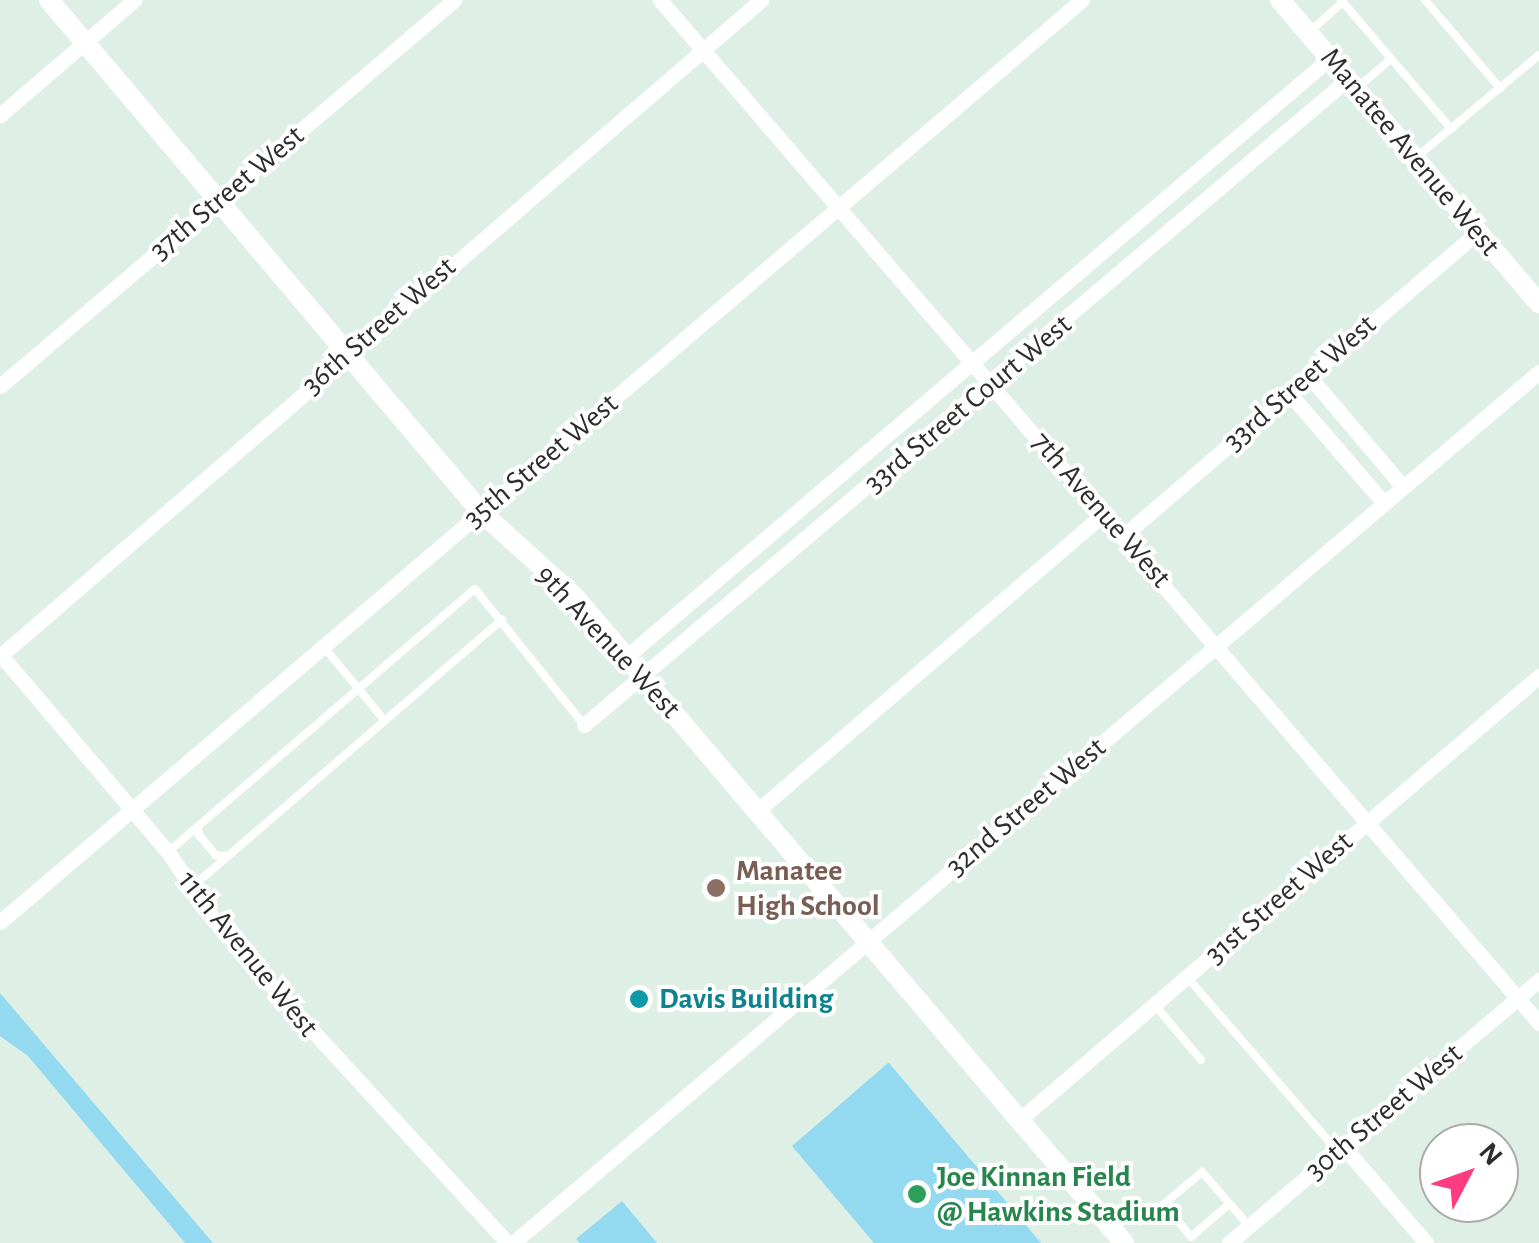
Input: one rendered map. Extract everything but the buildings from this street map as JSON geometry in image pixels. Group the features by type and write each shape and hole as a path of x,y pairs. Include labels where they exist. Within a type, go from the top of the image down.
{"street":[{"name":"9th Avenue West","path":"49,0 481,512 574,596 1124,1243"},
{"path":"0,115 134,0"},
{"name":"37th Street West","path":"0,386 454,0"},
{"name":"7th Avenue West","path":"660,0 1539,1023"},
{"name":"36th Street West","path":"0,655 761,0"},
{"name":"35th Street West","path":"0,922 1082,0"},
{"name":"Manatee Avenue West","path":"1280,0 1539,303"},
{"name":"33rd Street Court West","path":"626,658 1330,58"},
{"name":"33rd Street Court West","path":"584,726 1352,84"},
{"name":"33rd Street West","path":"1123,536 1478,232"},
{"name":"32nd Street West","path":"510,1243 1539,372"},
{"path":"1308,376 1403,487"},
{"path":"1289,393 1384,504"},
{"path":"758,811 1104,514"},
{"name":"11th Avenue West","path":"0,655 168,852 191,888 323,1045 510,1243"},
{"name":"31st Street West","path":"1019,1120 1539,676"},
{"name":"30th Street West","path":"1239,1237 1539,980"},
{"path":"1340,1149 1426,1243"}],"lane":[{"path":"1424,0 1500,88"},
{"path":"1308,32 1342,1 1451,129"},
{"path":"1415,158 1539,55"},
{"path":"1352,84 1391,59"},
{"path":"168,852 475,588 584,726"},
{"path":"191,888 502,620"},
{"path":"323,646 385,721"},
{"path":"198,826 199,835 216,855 228,856"},
{"path":"1186,977 1340,1149"},
{"path":"1154,1004 1201,1060"},
{"path":"1230,1204 1191,1236 1164,1204 1202,1172 1230,1204 1239,1237"}],"shaded area":[{"path":"0,993 213,1243 185,1243 28,1056 0,1036"},
{"name":"Joe Kinnan Field @ Hawkins Stadium","path":"889,1063 1041,1243 874,1243 792,1146"},
{"path":"622,1201 657,1243 580,1243 576,1239"}],"place":[{"name":"Manatee High School","path":"716,888"},
{"name":"Davis Building","path":"639,999"},
{"name":"Joe Kinnan Field @ Hawkins Stadium","path":"917,1194"}]}
